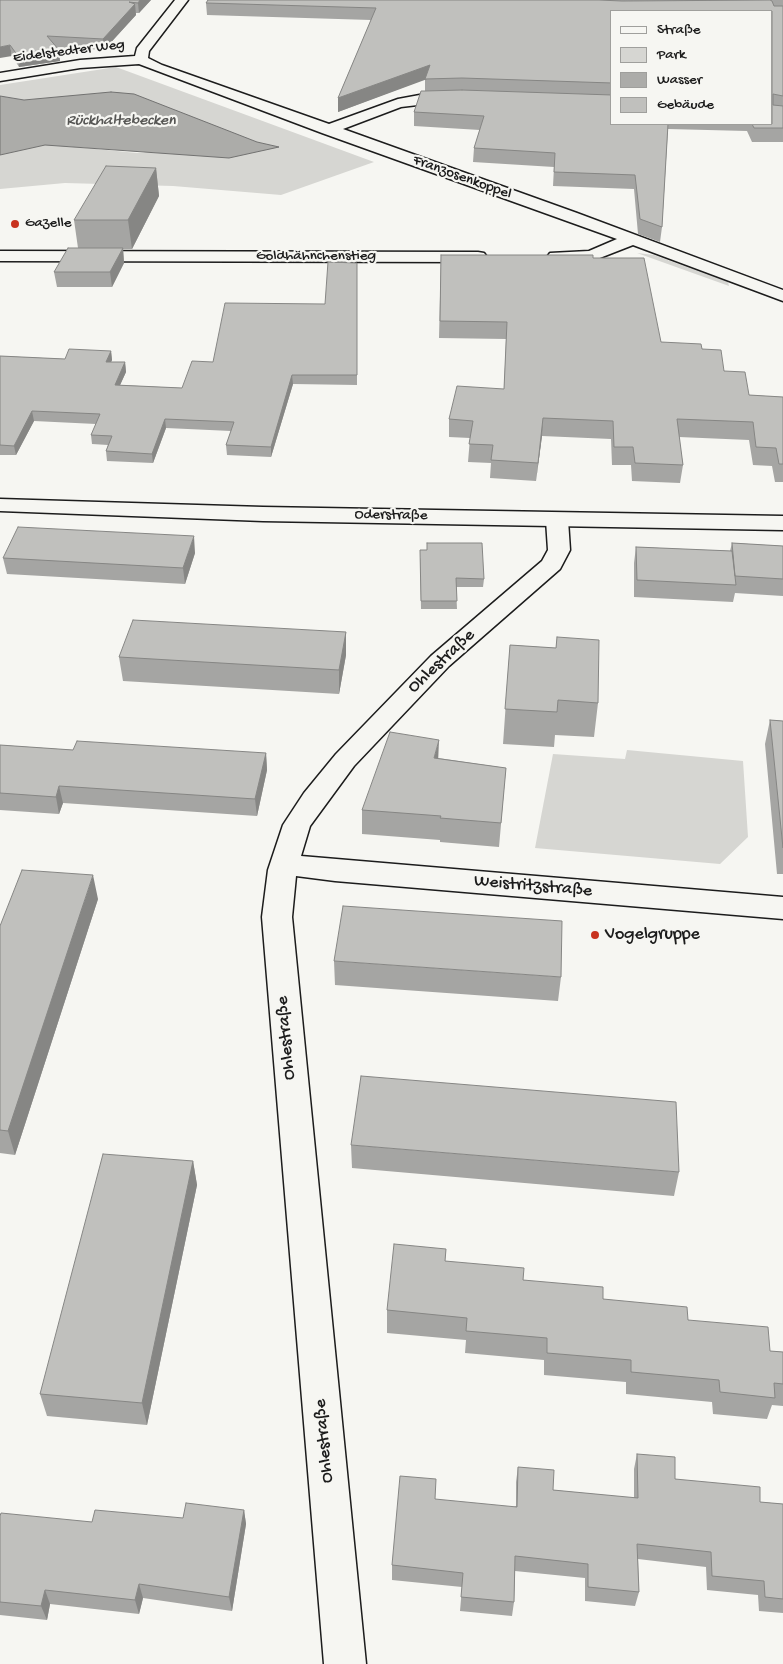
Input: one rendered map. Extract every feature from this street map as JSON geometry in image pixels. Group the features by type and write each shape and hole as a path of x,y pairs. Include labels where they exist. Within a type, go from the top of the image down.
{"street":[{"path":"141,60 142,51 182,0"},
{"name":"Eidelstedter Weg","path":"0,77 80,64 141,60"},
{"name":"Franzosenkoppel","path":"141,60 157,68 570,216 783,296"},
{"path":"327,130 398,103 425,98 472,97"},
{"path":"537,257 592,256 630,240"},
{"name":"Goldhähnchenstieg","path":"0,256 498,257"},
{"name":"Oderstraße","path":"0,505 262,514 783,523"},
{"name":"Ohlestraße","path":"345,1664 277,917 284,864 297,825 314,799 374,726 440,661 552,564 559,550 557,520"},
{"name":"Weistritzstraße","path":"284,864 344,872 783,908"}],"green space":[{"path":"116,67 374,162 281,195 173,186 65,183 0,189 0,155 45,144 137,153 278,147 257,142 133,94 24,100 0,96 0,85"},
{"path":"637,253 654,255 728,282 729,286"},
{"path":"627,750 743,761 748,837 720,864 535,848 553,754 625,759"}],"water":[{"name":"Rückhaltebecken","path":"111,92 134,94 257,142 279,147 229,158 45,145 0,155 0,96 24,100"}],"building":[{"path":"0,0 140,0 138,3 129,2 135,4 103,39 47,36 59,50 18,56 10,45 0,47"},
{"path":"208,0 770,0 774,6 783,6 783,96 773,94 773,10 610,10 610,83 462,78 425,79 430,65 338,98 376,8 206,3"},
{"path":"462,90 610,95 610,125 668,125 662,227 640,219 635,175 554,172 555,153 474,148 484,116 414,112 421,91"},
{"path":"773,105 783,106 783,128 754,128 752,125 773,125"},
{"path":"106,166 156,168 128,220 74,220"},
{"path":"68,248 123,248 110,272 54,272"},
{"path":"441,255 593,255 593,258 644,258 661,342 701,344 702,349 721,350 724,371 745,372 749,395 783,397 783,464 779,464 776,448 756,447 753,422 677,419 683,465 635,463 633,447 614,447 613,421 543,418 538,463 491,460 493,445 469,444 473,421 449,419 457,386 504,389 507,322 440,321"},
{"path":"328,262 357,263 357,375 292,375 271,447 226,445 234,422 165,419 152,454 106,451 112,436 91,435 100,414 32,411 14,446 0,445 0,356 65,359 69,349 111,351 106,362 125,362 115,385 182,388 192,361 213,362 225,303 325,304"},
{"path":"18,527 194,536 183,568 3,558"},
{"path":"427,543 482,543 484,579 456,578 457,601 421,601 420,550 427,550"},
{"path":"732,543 783,546 783,579 735,576"},
{"path":"636,547 732,551 736,585 637,580"},
{"path":"133,620 346,632 339,670 119,657"},
{"path":"557,637 599,640 598,703 558,700 557,712 505,709 510,645 556,648"},
{"path":"770,720 783,721 783,848"},
{"path":"390,732 439,740 434,758 506,768 501,823 362,810"},
{"path":"77,741 266,753 255,799 59,786 56,797 0,793 0,745 73,750"},
{"path":"22,870 93,875 8,1131 0,1130 0,926"},
{"path":"343,906 562,921 561,977 334,961"},
{"path":"361,1076 676,1102 679,1172 351,1145"},
{"path":"103,1154 193,1161 142,1403 40,1394"},
{"path":"394,1244 446,1249 445,1261 524,1268 523,1280 603,1287 603,1299 687,1307 688,1320 768,1327 770,1351 783,1352 783,1384 774,1383 775,1398 720,1392 719,1380 631,1372 631,1360 547,1353 547,1338 466,1331 467,1318 387,1310"},
{"path":"637,1454 675,1457 675,1479 760,1487 760,1502 783,1504 783,1599 765,1597 764,1581 712,1576 711,1552 637,1544 639,1592 588,1587 588,1564 515,1556 514,1602 461,1597 463,1573 392,1565 400,1476 436,1479 435,1499 517,1507 518,1467 554,1470 553,1490 638,1498"},
{"path":"186,1503 244,1510 229,1597 139,1584 135,1600 45,1590 41,1606 0,1602 1,1513 92,1522 95,1510 183,1518"}],"place":[{"name":"Gazelle","path":"15,224"},
{"name":"Vogelgruppe","path":"595,935"}]}
